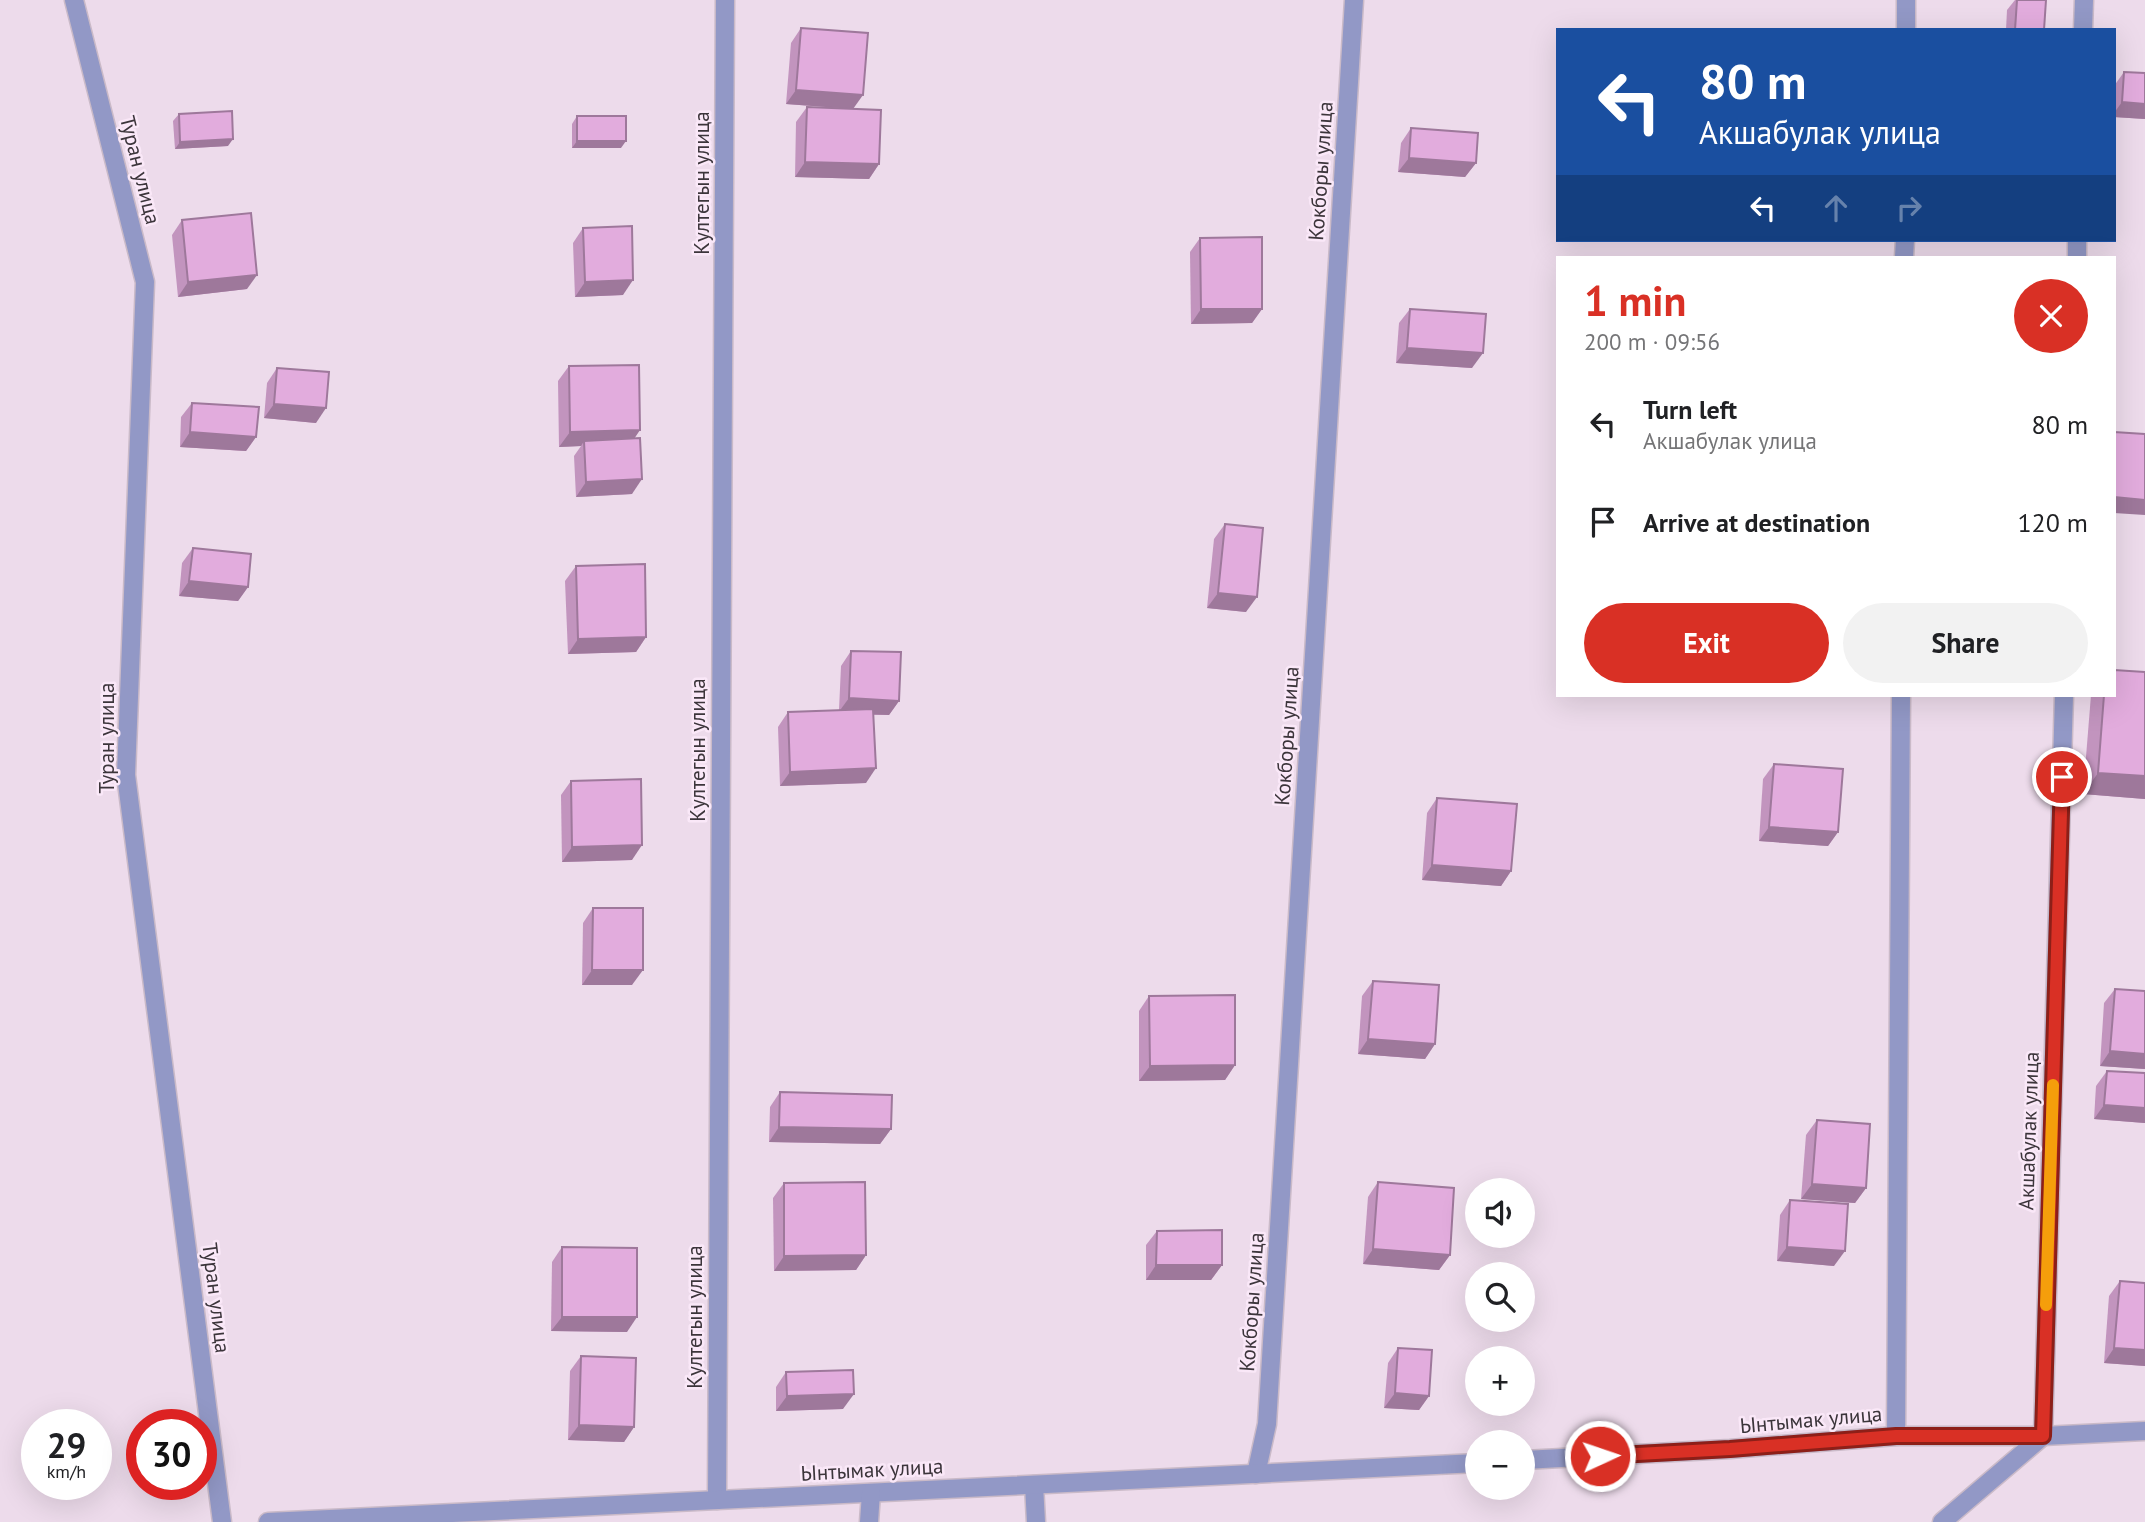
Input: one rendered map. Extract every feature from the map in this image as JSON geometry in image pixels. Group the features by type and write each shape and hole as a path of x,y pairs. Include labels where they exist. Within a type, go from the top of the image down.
{"street":[{"name":"Туран улица","path":"74,0 145,282 126,775 222,1522"},
{"name":"Култегын улица","path":"717,1500 725,0"},
{"name":"Кокборы улица","path":"1255,1475 1267,1424 1354,0"},
{"path":"1906,0 1906,28"},
{"path":"2083,28 2084,0"},
{"path":"1896,1436 1901,697"},
{"name":"Акшабулак улица","path":"2043,1436 2064,697"},
{"name":"Ынтымак улица","path":"1535,1459 1730,1449 1896,1436 2043,1436 2145,1431"},
{"path":"1942,1522 2043,1436"},
{"name":"Ынтымак улица","path":"268,1522 1465,1464"},
{"path":"1034,1485 1036,1522"},
{"path":"869,1522 871,1493"}],"building":[{"path":"2017,0 2046,0 2044,28 2015,28"},
{"path":"801,28 868,33 863,95 796,90"},
{"path":"2124,72 2145,73 2145,104 2122,102"},
{"path":"807,107 881,110 879,164 805,162"},
{"path":"232,111 233,139 180,142 179,114"},
{"path":"577,116 626,116 626,141 577,141"},
{"path":"1411,128 1478,133 1476,163 1409,158"},
{"path":"251,213 257,275 188,282 182,220"},
{"path":"632,226 633,280 585,282 583,228"},
{"path":"1262,237 1262,309 1201,309 1200,238"},
{"path":"1410,309 1486,314 1483,353 1407,348"},
{"path":"639,365 640,430 570,432 569,366"},
{"path":"277,368 329,372 326,408 274,404"},
{"path":"192,403 259,407 256,437 190,432"},
{"path":"2116,432 2145,434 2145,500 2116,497"},
{"path":"640,438 642,479 586,482 584,441"},
{"path":"1225,524 1263,528 1257,597 1218,593"},
{"path":"193,548 251,554 248,587 189,581"},
{"path":"645,564 646,637 578,639 576,566"},
{"path":"851,651 901,652 899,701 849,698"},
{"path":"2116,670 2145,672 2145,776 2098,773 2104,697 2116,697"},
{"path":"873,709 876,768 790,772 788,712"},
{"path":"1774,764 1843,769 1838,832 1769,827"},
{"path":"641,779 642,845 572,847 571,781"},
{"path":"1437,798 1517,804 1511,871 1432,865"},
{"path":"593,908 643,908 643,970 592,970"},
{"path":"1373,981 1439,985 1435,1044 1368,1039"},
{"path":"2115,989 2145,991 2145,1054 2110,1051"},
{"path":"1235,995 1235,1065 1150,1066 1149,996"},
{"path":"2107,1071 2145,1073 2145,1108 2104,1105"},
{"path":"780,1092 892,1095 891,1129 779,1127"},
{"path":"1817,1120 1870,1124 1866,1188 1812,1184"},
{"path":"865,1182 866,1255 784,1256 784,1183"},
{"path":"1378,1182 1454,1188 1450,1255 1373,1249"},
{"path":"1790,1200 1848,1204 1845,1251 1787,1247"},
{"path":"1222,1230 1222,1265 1156,1265 1157,1231"},
{"path":"562,1247 637,1248 637,1317 562,1317"},
{"path":"2120,1281 2145,1283 2145,1350 2114,1348"},
{"path":"1398,1348 1432,1350 1429,1396 1395,1393"},
{"path":"581,1356 636,1358 634,1427 579,1425"},
{"path":"853,1370 854,1394 787,1396 786,1372"}],"slow traffic":[{"path":"2046,1305 2053,1085"}],"route":[{"path":"1600,1456 1896,1436 2043,1436 2062,777"}]}
